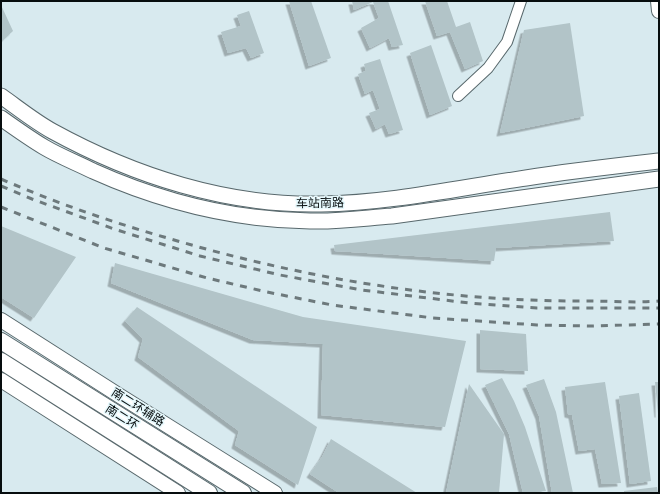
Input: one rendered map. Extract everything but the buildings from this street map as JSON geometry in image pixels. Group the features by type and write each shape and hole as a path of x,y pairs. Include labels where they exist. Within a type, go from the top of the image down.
{"highway":[{"name":"南二环","path":"1,341 243,493"},
{"name":"南二环","path":"1,361 209,493"}],"main road":[{"path":"658,1 659,11"},
{"name":"车站南路","path":"1,96 51,130 93,152 142,173 218,195 252,200 308,204 352,202 456,190 526,178 659,161"},
{"name":"车站南路","path":"1,118 45,147 112,180 181,203 211,211 242,216 311,221 350,220 392,216 659,179"},
{"name":"南二环辅路","path":"1,320 275,493"},
{"path":"2,383 178,493"}],"street":[{"path":"458,96 488,68 507,42 521,1"}],"railway":[{"path":"1,179 61,203 143,231 216,252 320,276 373,285 480,297 534,300 632,302 659,301"},
{"path":"1,186 114,229 200,256 280,275 362,290 469,303 537,308 659,308"},
{"path":"1,207 104,248 207,278 332,305 433,318 537,325 593,326 659,324"}]}
